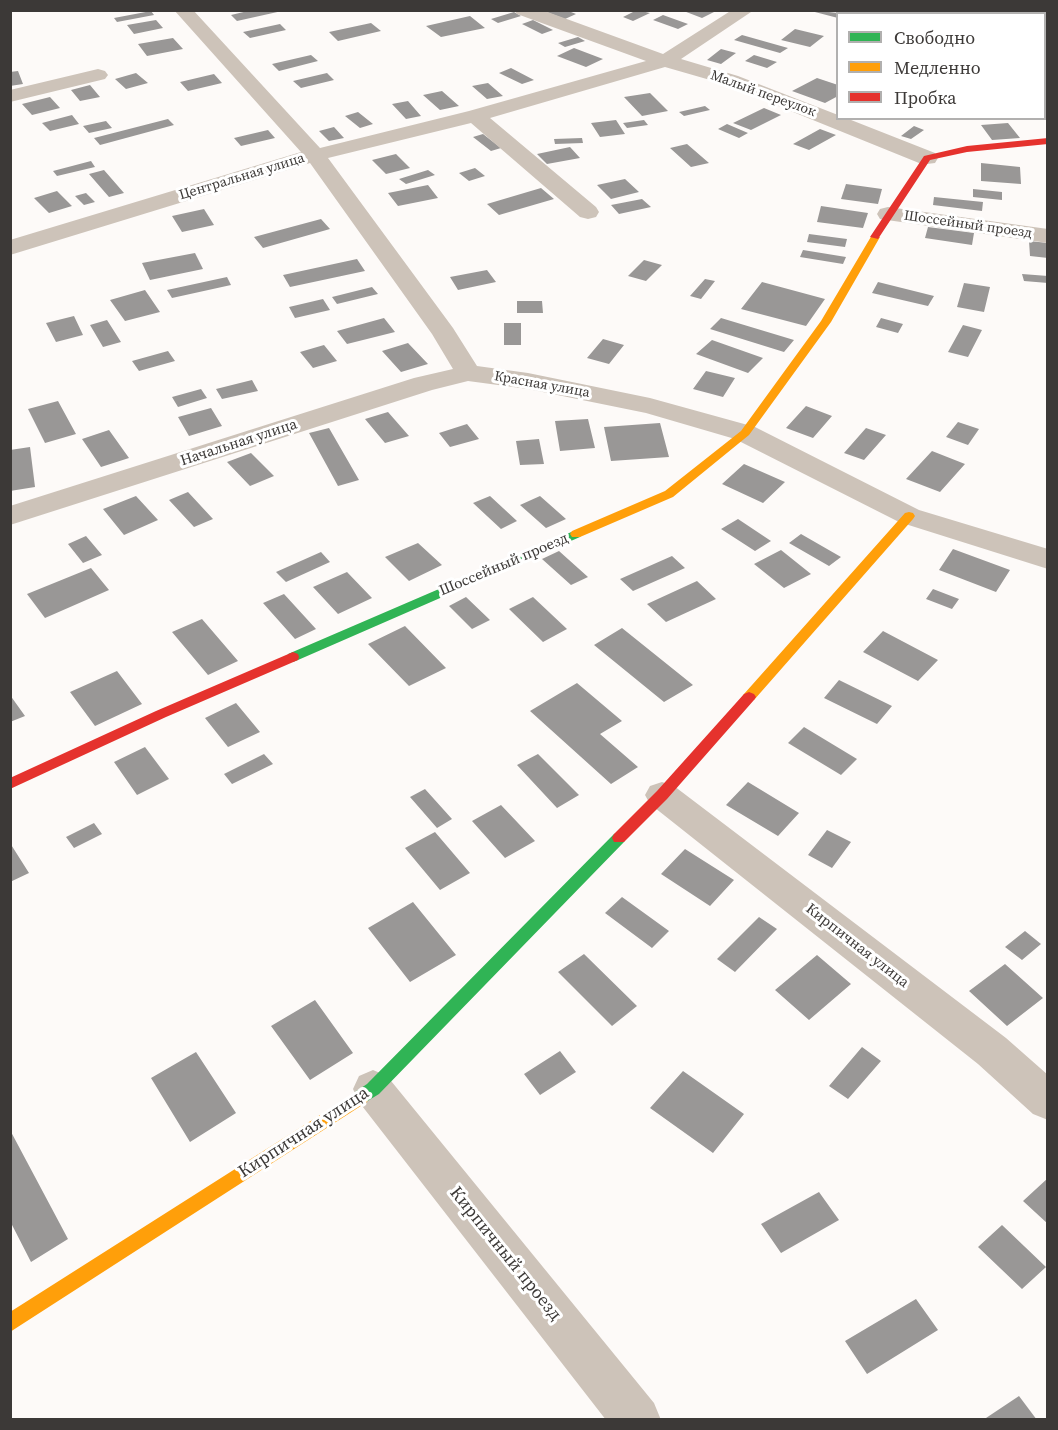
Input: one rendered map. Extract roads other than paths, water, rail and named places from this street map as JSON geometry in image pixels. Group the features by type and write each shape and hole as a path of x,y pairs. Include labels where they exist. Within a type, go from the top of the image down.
{"street":[{"path":"183,10 315,155 444,333 468,373"},
{"path":"523,10 665,61"},
{"name":"Центральная улица","path":"10,248 315,155 475,116 623,75 665,61 745,10"},
{"name":"Малый переулок","path":"665,61 731,80 927,158"},
{"path":"10,96 98,75"},
{"path":"475,116 588,212"},
{"path":"927,158 967,149 1047,141"},
{"name":"Шоссейный проезд","path":"10,784 161,714 669,494 745,433 826,322 888,214 927,158"},
{"name":"Шоссейный проезд","path":"888,214 1047,236"},
{"name":"Красная улица","path":"468,373 528,381 650,406 745,433 909,516 1047,559"},
{"name":"Начальная улица","path":"10,516 423,384 468,373"},
{"name":"Кирпичная улица","path":"10,1323 373,1089 662,795 909,516"},
{"name":"Кирпичная улица","path":"662,795 992,1051 1047,1101"},
{"name":"Кирпичный проезд","path":"373,1089 637,1419"}]}
